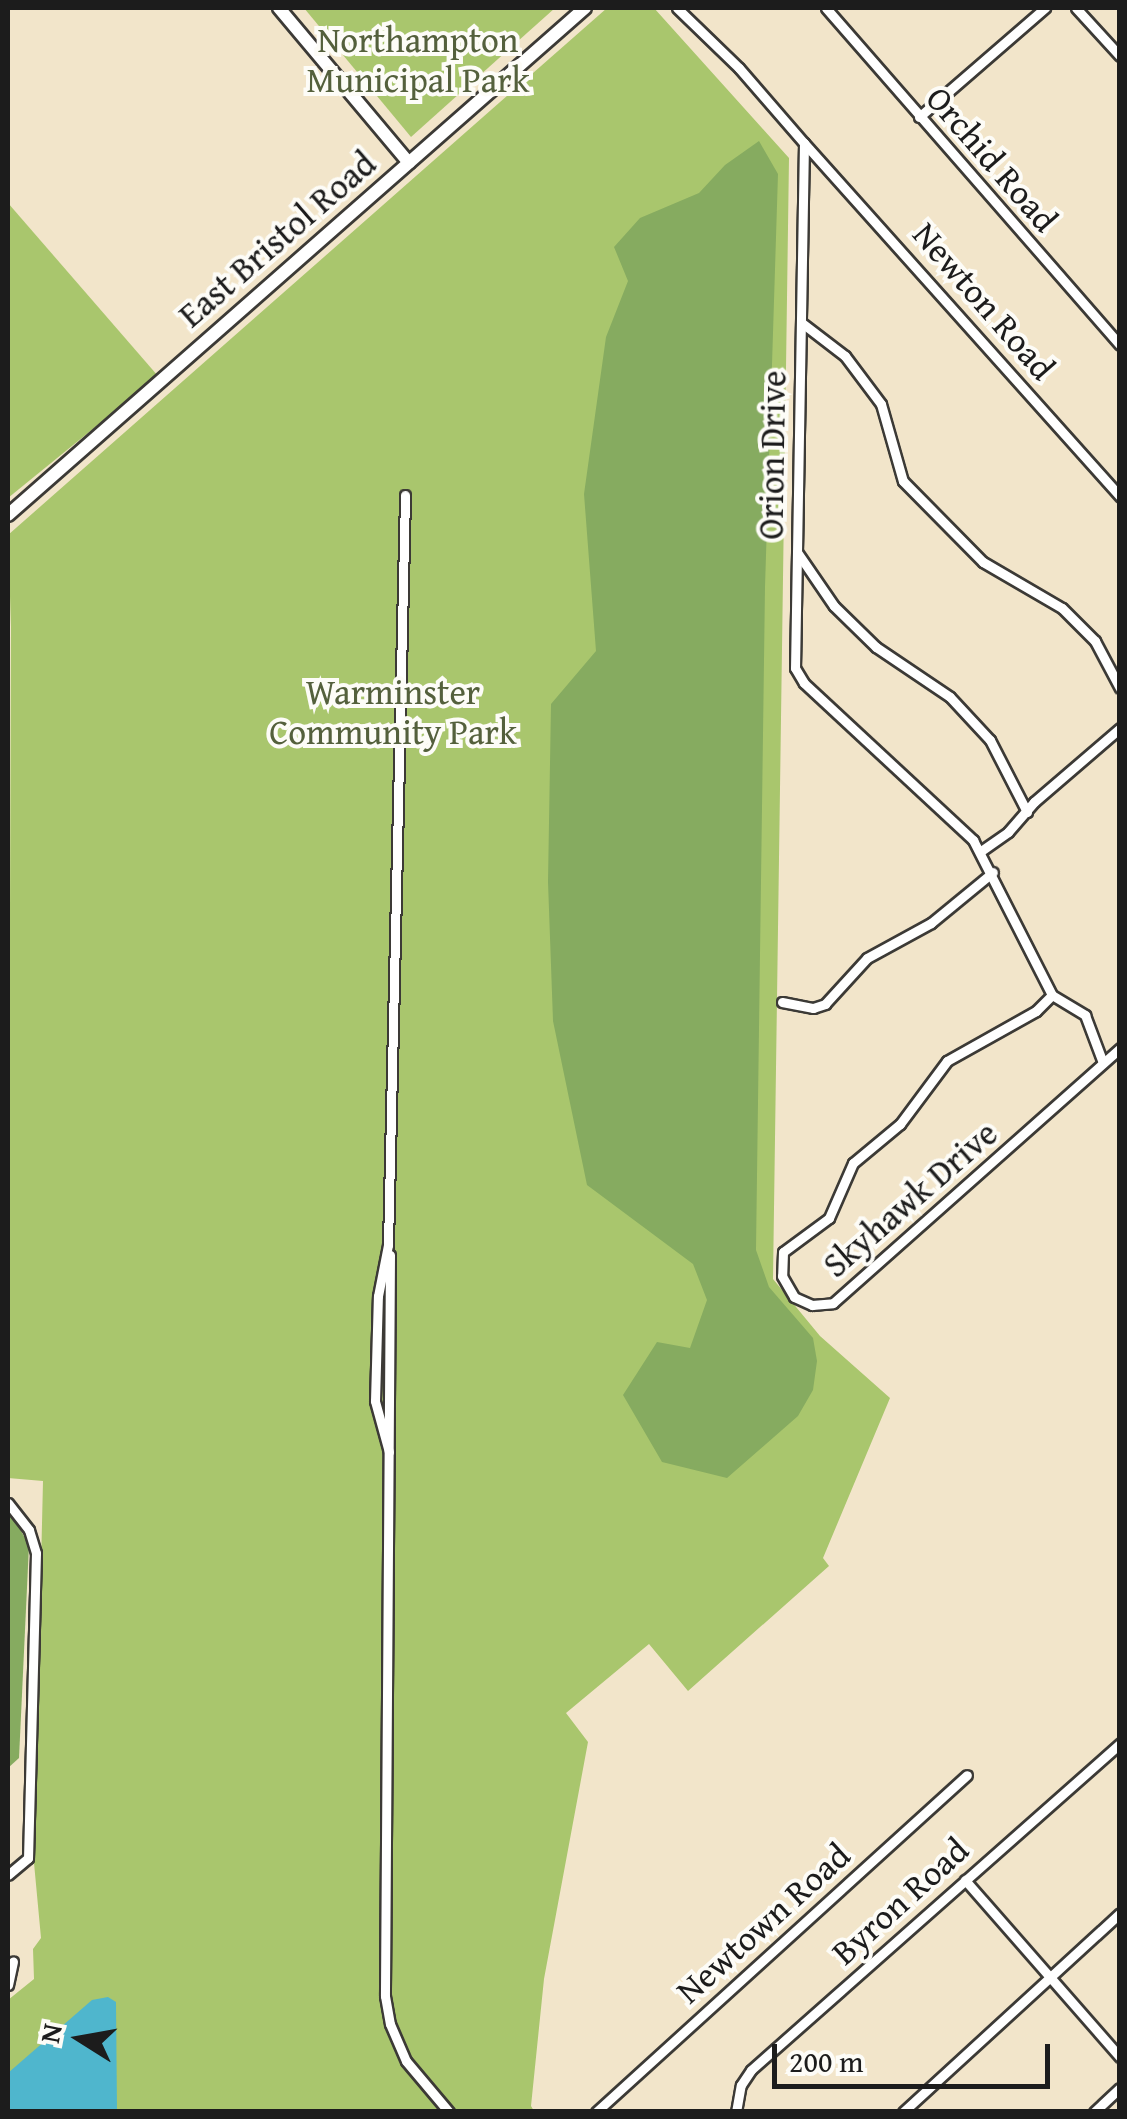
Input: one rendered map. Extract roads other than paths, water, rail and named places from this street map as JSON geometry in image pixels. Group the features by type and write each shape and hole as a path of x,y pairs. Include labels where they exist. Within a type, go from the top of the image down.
{"main road":[{"path":"279,8 410,162"},
{"name":"East Bristol Road","path":"8,515 585,8"}],"street":[{"path":"677,8 739,68 804,143"},
{"name":"Orchid Road","path":"826,8 1118,341"},
{"path":"919,116 1045,8"},
{"path":"1076,8 1120,56"},
{"name":"Orion Drive","path":"804,143 794,660 799,677 981,851 993,872"},
{"name":"Newton Road","path":"804,143 1120,497"},
{"path":"802,323 845,356 880,404 903,482 984,562 1062,608 1095,641 1120,688"},
{"path":"405,496 388,1245 378,1296 375,1401 389,1452 385,1996 393,2034 406,2061 449,2112"},
{"path":"797,552 834,606 876,647 950,697 990,740 1027,812"},
{"path":"981,851 1001,839 1120,728"},
{"path":"782,1002 813,1008 825,1004 867,958 932,923 993,872 1052,997 1085,1015 1104,1063"},
{"name":"Skyhawk Drive","path":"1052,997 947,1061 900,1124 852,1163 829,1218 784,1252 782,1276 790,1292 812,1305 833,1302 1117,1050"},
{"path":"8,1503 29,1530 36,1553 28,1858 8,1875"},
{"name":"Byron Road","path":"736,2112 741,2085 751,2070 1120,1743"},
{"name":"Newtown Road","path":"596,2112 966,1775"},
{"path":"965,1880 1120,2057"},
{"path":"903,2112 1120,1913"},
{"path":"8,1984 13,1962"},
{"path":"1094,2112 1120,2088"}],"water":[{"path":"108,1997 116,2002 117,2111 8,2111 8,2073 92,2000"}],"park label":[{"name":"Northampton Municipal Park","path":"418,60"},
{"name":"Warminster Community Park","path":"393,712"}]}
